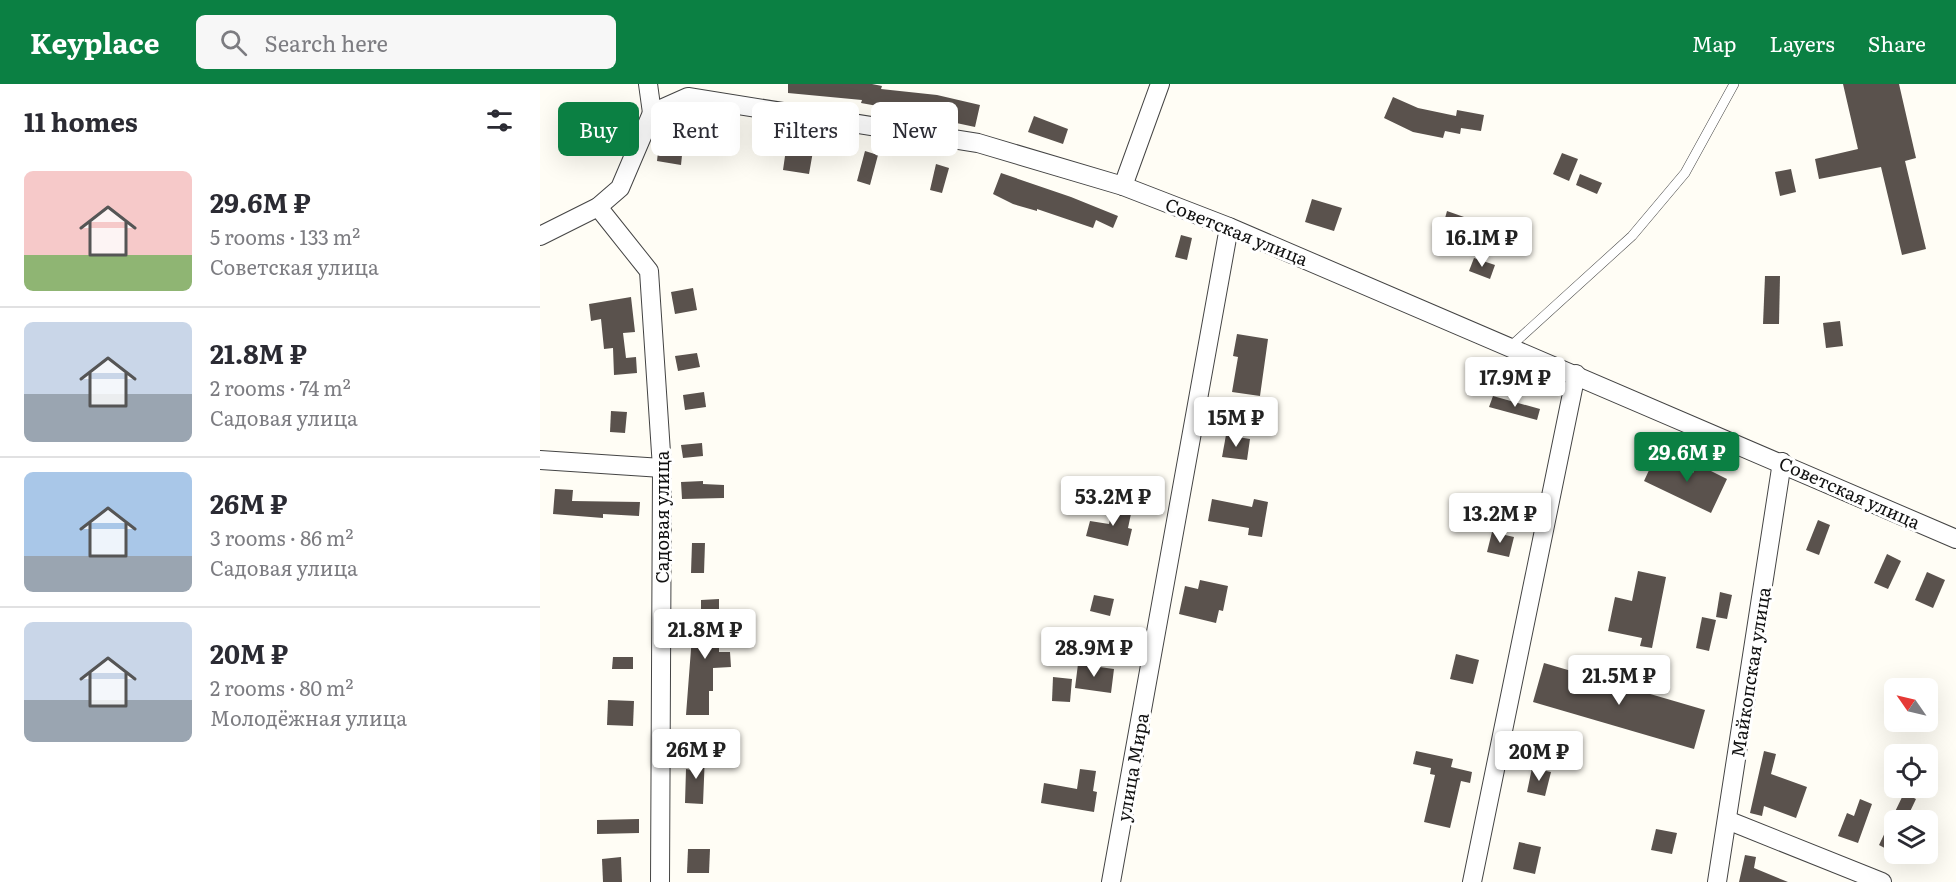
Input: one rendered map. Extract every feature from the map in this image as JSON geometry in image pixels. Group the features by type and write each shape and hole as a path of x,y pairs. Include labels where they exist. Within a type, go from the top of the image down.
{"street":[{"path":"648,84 651,105"},
{"path":"1123,186 1160,84"},
{"name":"Советская улица","path":"676,102 688,97 718,102"},
{"name":"Советская улица","path":"740,105 978,143 1123,186 1229,226 1782,462 1956,539"},
{"path":"540,236 598,207 620,188 651,114"},
{"name":"Садовая улица","path":"598,207 649,270 662,468 660,882"},
{"name":"улица Мира","path":"1111,882 1229,226"},
{"path":"1472,882 1576,374"},
{"path":"540,460 662,468"},
{"name":"Майкопская улица","path":"1717,882 1782,462"},
{"path":"1727,820 1882,882"}],"lane":[{"path":"1511,346 1632,236 1678,182 1734,84"}],"building":[{"path":"788,84 872,84 882,86 881,89 937,95 980,105 975,127 958,123 958,102 871,102 871,105 861,103 862,100 788,93"},
{"path":"1843,84 1899,84 1916,158 1905,161 1926,249 1902,255 1881,167 1819,179 1815,159 1858,149"},
{"path":"1393,97 1418,108 1456,116 1457,110 1484,115 1481,131 1461,128 1460,134 1445,131 1443,138 1413,132 1384,118"},
{"path":"1034,116 1068,129 1063,144 1028,132"},
{"path":"865,151 871,153 871,156 878,156 870,185 857,181"},
{"path":"1562,153 1578,159 1569,181 1553,174"},
{"path":"658,156 682,156 681,165 657,161"},
{"path":"785,156 812,156 809,174 783,170"},
{"path":"936,164 949,168 942,193 930,190"},
{"path":"1791,169 1796,192 1780,196 1775,172"},
{"path":"1001,173 1118,216 1113,228 1096,220 1093,228 1037,209 1037,211 1013,204 993,194"},
{"path":"1580,174 1602,183 1597,194 1576,185"},
{"path":"1312,199 1342,208 1334,231 1305,222"},
{"path":"1447,211 1481,223 1475,240 1442,229"},
{"path":"1181,235 1192,238 1187,260 1175,257"},
{"path":"1474,258 1495,265 1490,279 1469,271"},
{"path":"1765,276 1780,276 1779,324 1763,324"},
{"path":"693,288 697,310 675,314 671,292"},
{"path":"631,297 635,332 623,333 626,358 636,357 637,373 614,375 613,348 604,349 601,319 591,321 589,304"},
{"path":"1840,321 1843,346 1826,348 1823,323"},
{"path":"1237,334 1268,339 1260,396 1232,392 1238,357 1233,356"},
{"path":"697,353 700,367 678,371 675,356"},
{"path":"704,392 706,407 685,410 683,395"},
{"path":"1493,396 1540,409 1537,420 1489,407"},
{"path":"611,411 627,412 625,433 610,432"},
{"path":"1226,435 1250,439 1247,460 1222,457"},
{"path":"702,443 703,456 683,458 681,445"},
{"path":"1656,455 1693,473 1697,464 1727,479 1711,513 1644,481"},
{"path":"703,481 703,484 724,485 724,498 682,499 681,482"},
{"path":"555,489 573,490 572,501 640,502 639,516 603,514 603,518 553,514"},
{"path":"1212,499 1252,507 1254,499 1268,502 1262,537 1248,535 1249,528 1208,521"},
{"path":"1113,505 1132,509 1128,528 1132,529 1128,546 1086,536 1090,521 1109,524"},
{"path":"1818,520 1830,525 1819,555 1806,550"},
{"path":"1492,532 1514,537 1509,557 1487,552"},
{"path":"692,543 705,543 704,573 691,573"},
{"path":"1887,554 1901,561 1888,589 1874,583"},
{"path":"1638,571 1666,577 1652,648 1640,646 1642,638 1608,631 1615,597 1632,601"},
{"path":"1927,572 1945,580 1933,608 1915,600"},
{"path":"1200,580 1228,586 1223,611 1219,610 1216,623 1179,614 1185,586 1198,589"},
{"path":"1720,592 1732,595 1727,619 1716,617"},
{"path":"1094,595 1114,599 1110,616 1090,611"},
{"path":"719,599 719,652 730,652 731,667 713,668 713,691 709,691 709,715 686,715 692,636 701,635 701,600"},
{"path":"1702,617 1716,620 1709,651 1696,648"},
{"path":"1456,654 1479,660 1473,684 1450,679"},
{"path":"613,657 633,657 633,669 612,669"},
{"path":"1544,663 1705,710 1694,749 1533,702"},
{"path":"1078,664 1114,669 1111,693 1075,688"},
{"path":"1053,677 1072,679 1070,702 1052,701"},
{"path":"608,700 634,701 633,726 607,725"},
{"path":"1416,751 1453,759 1451,767 1472,772 1470,783 1461,781 1450,828 1424,822 1435,775 1430,774 1431,768 1413,764"},
{"path":"1764,751 1776,754 1771,774 1807,787 1796,818 1764,806 1762,816 1750,813"},
{"path":"692,754 705,754 703,804 685,803 686,769 692,770"},
{"path":"1532,768 1551,772 1545,796 1527,792"},
{"path":"1080,769 1096,771 1093,791 1097,792 1094,812 1041,803 1044,783 1077,789"},
{"path":"1902,798 1916,799 1911,810 1896,810"},
{"path":"1860,799 1872,804 1858,843 1838,836 1847,813 1854,816"},
{"path":"639,819 639,833 597,834 597,820"},
{"path":"1656,829 1677,833 1672,854 1651,850"},
{"path":"1884,835 1884,848 1879,845"},
{"path":"1519,842 1541,847 1535,874 1513,869"},
{"path":"688,849 710,849 709,873 687,873"},
{"path":"1745,855 1756,857 1754,868 1788,882 1739,882"},
{"path":"621,857 622,882 603,882 602,859"}]}
